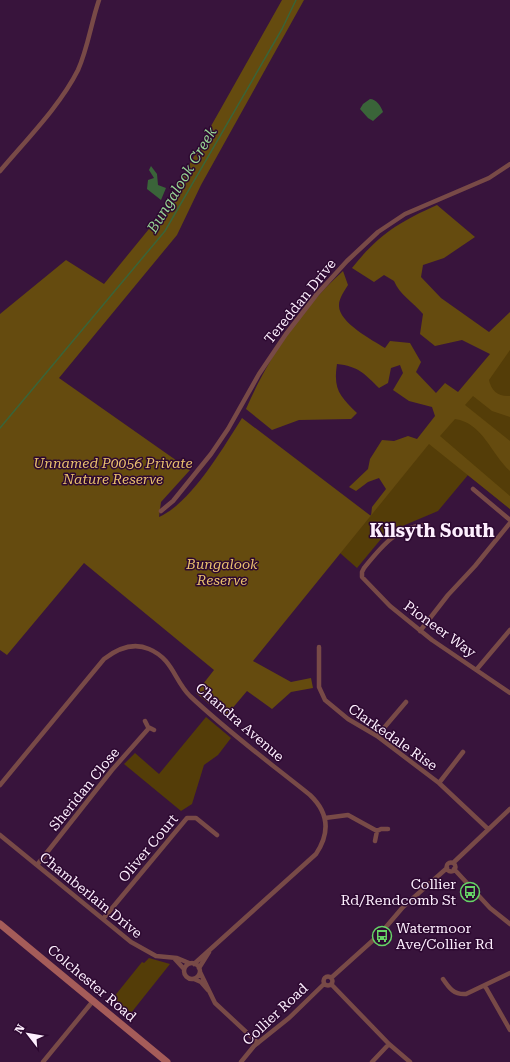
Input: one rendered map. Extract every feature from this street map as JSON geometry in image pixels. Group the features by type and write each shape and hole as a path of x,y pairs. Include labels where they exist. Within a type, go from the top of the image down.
{"main road":[{"name":"Colchester Road","path":"0,924 167,1062"}],"street":[{"path":"0,171 61,98 73,79 83,57 99,0"},
{"name":"Tereddan Drive","path":"161,511 173,501 211,454 228,429 259,374 286,334 317,294 352,256 378,232 405,214 489,178 510,164"},
{"path":"420,631 448,595 475,566 510,521 473,489"},
{"name":"Pioneer Way","path":"428,525 414,527 390,537 364,568 362,577 390,606 420,631 510,693"},
{"path":"477,669 510,630"},
{"name":"Chandra Avenue","path":"0,785 104,659 114,651 126,647 143,646 158,653 170,664 189,694 315,800 323,811 325,818 325,839 316,854 212,948 184,969"},
{"name":"Clarkedale Rise","path":"319,647 318,687 325,700 348,719 378,736 439,783 488,829"},
{"path":"378,736 406,702"},
{"name":"Sheridan Close","path":"37,866 112,770 151,729 145,721"},
{"path":"439,783 463,752"},
{"path":"331,984 327,986 324,984 325,978 331,978 380,934 403,907 447,868 448,863 453,863 510,809"},
{"path":"325,818 348,815 377,831 388,829"},
{"name":"Oliver Court","path":"103,919 189,817 196,818 217,835"},
{"path":"375,841 377,831"},
{"name":"Chamberlain Drive","path":"0,836 131,942 156,956 182,959 192,964"},
{"path":"453,863 455,867 454,869 493,912 510,924"},
{"path":"447,868 450,871 454,869"},
{"name":"Chandra Avenue","path":"194,979 212,948"},
{"path":"174,958 184,969 186,976 201,982 209,991"},
{"path":"192,964 200,970 209,991 222,1011 247,1031 258,1043"},
{"path":"443,979 452,991 461,995 485,986 510,973"},
{"path":"331,978 333,982 331,984"},
{"name":"Collier Road","path":"241,1062 258,1043 288,1018 324,984"},
{"path":"331,984 389,1044 410,1062"},
{"path":"485,986 510,1030"},
{"path":"43,1062 93,1001"},
{"path":"372,1062 389,1044"}],"shaded area":[{"path":"370,99 378,103 383,112 373,121 360,109 363,104"},
{"path":"151,166 157,174 158,185 166,188 161,200 147,189 148,180 154,178 149,170"},
{"path":"510,337 510,509 468,475 438,511 386,533 357,568 340,553 429,443"},
{"path":"206,717 231,738 218,755 204,765 192,804 181,811 124,764 135,753 159,774"},
{"path":"149,958 170,964 131,1013 113,998 142,962 144,963"}],"green space":[{"path":"282,0 304,0 201,185 177,235 59,378 190,470 161,502 159,517 171,510 183,500 205,474 242,418 371,516 253,661 291,682 311,678 313,688 291,692 272,709 247,691 225,717 196,693 214,670 84,563 7,655 0,650 0,314 66,260 104,284 162,213"},
{"path":"437,205 475,237 444,258 423,265 421,277 441,298 489,332 510,312 510,350 489,380 496,392 502,395 510,396 510,417 492,411 473,396 465,405 510,441 510,471 480,433 473,426 465,422 455,419 440,436 510,496 510,509 429,444 371,515 372,507 386,489 379,478 368,482 356,491 349,487 368,469 370,459 382,440 394,441 408,436 417,439 435,416 432,407 409,401 393,390 403,373 400,365 391,368 388,383 379,388 356,369 337,364 336,380 339,392 357,413 351,419 299,420 272,430 246,409 265,371 287,335 313,301 343,271 348,285 341,297 339,305 340,311 344,318 357,330 385,348 390,341 410,343 421,362 416,372 436,393 445,383 458,392 490,354 462,340 435,346 420,334 423,314 403,294 394,281 384,275 374,282 352,268 380,238 390,230 411,217"}],"waterway":[{"name":"Bungalook Creek","path":"0,428 165,231 282,29 296,0"}],"place":[{"name":"Collier Rd/Rendcomb St","path":"470,892"},
{"name":"Watermoor Ave/Collier Rd","path":"382,936"}],"district":[{"name":"Kilsyth South","path":"432,531"}],"park label":[{"name":"Unnamed P0056 Private Nature Reserve","path":"113,472"},
{"name":"Bungalook Reserve","path":"222,572"}]}
